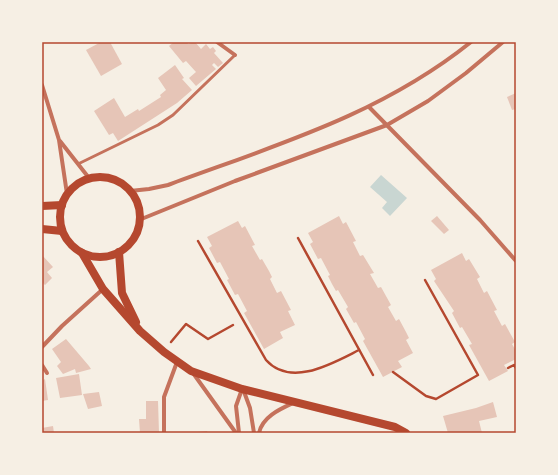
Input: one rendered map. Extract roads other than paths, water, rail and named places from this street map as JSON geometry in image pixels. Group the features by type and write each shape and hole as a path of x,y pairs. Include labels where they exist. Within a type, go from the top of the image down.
{"main road":[{"path":"82,253 100,257 119,252 133,239 139,220 137,205 130,191 111,179 96,177 89,178 80,182 67,194 62,205 60,218 62,231 70,244 82,253 103,289 140,331 176,362 191,371 242,389 295,401 394,427 406,433"},
{"path":"42,206 62,205"},
{"path":"42,230 62,231"},
{"path":"119,252 122,292 140,331"}],"street":[{"path":"217,42 235,55"},
{"path":"130,191 150,190 168,185 333,124 370,108 444,64 471,42"},
{"path":"139,220 235,181 387,126 428,101 466,73 503,42"},
{"path":"42,85 60,140 67,194"},
{"path":"370,108 480,220 516,261"},
{"path":"60,140 89,178"},
{"path":"42,347 62,326 103,289"},
{"path":"164,433 164,397 176,362"},
{"path":"42,365 46,373"},
{"path":"191,371 237,433"},
{"path":"237,433 236,406 242,389"},
{"path":"242,389 250,408 254,433"},
{"path":"259,433 260,428 272,413 295,401"}],"lane":[{"path":"78,164 158,125 173,115 235,55"}]}
